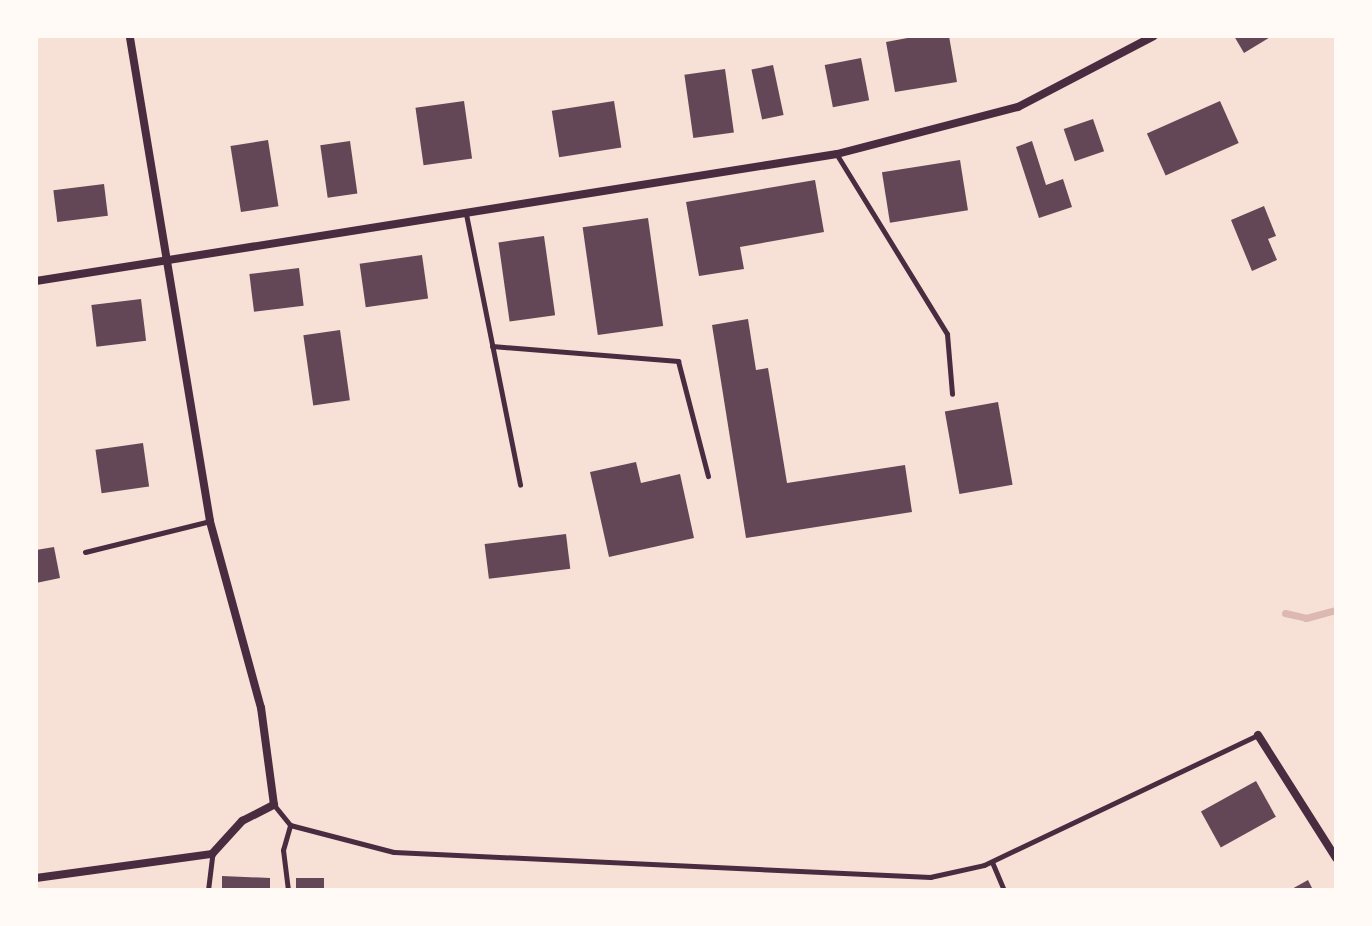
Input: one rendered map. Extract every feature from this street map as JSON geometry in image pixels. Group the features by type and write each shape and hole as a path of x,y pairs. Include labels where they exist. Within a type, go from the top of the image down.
{"street":[{"path":"36,878 212,854 242,821 274,805 261,708 210,521 130,36"},
{"path":"36,281 167,263 837,154 1018,107 1154,36"},
{"path":"1258,735 1336,858"}],"lane":[{"path":"837,154 947,334 952,394"},
{"path":"466,214 520,485"},
{"path":"492,346 678,361 708,476"},
{"path":"85,552 210,521"},
{"path":"274,805 290,825 394,852 930,877 992,862 1258,735"},
{"path":"288,890 283,850 290,825"},
{"path":"208,890 212,854"},
{"path":"992,862 1004,890"}],"building":[{"path":"918,36 949,36 957,82 895,92 886,42"},
{"path":"1234,36 1272,36 1244,53"},
{"path":"861,58 869,100 833,107 825,65"},
{"path":"773,65 784,115 762,119 751,70"},
{"path":"725,69 734,132 693,138 684,75"},
{"path":"464,101 472,158 424,165 415,108"},
{"path":"614,101 621,147 559,157 552,111"},
{"path":"1220,101 1239,143 1166,176 1147,134"},
{"path":"1093,119 1104,151 1075,161 1064,129"},
{"path":"268,140 278,206 241,212 230,146"},
{"path":"350,141 357,193 328,198 320,145"},
{"path":"1032,141 1046,185 1063,179 1072,207 1039,218 1016,147"},
{"path":"960,160 968,210 890,223 882,172"},
{"path":"815,180 824,232 740,247 744,269 699,276 686,202"},
{"path":"104,184 108,216 57,222 53,190"},
{"path":"1264,206 1276,236 1268,239 1277,260 1252,271 1231,220"},
{"path":"648,218 663,326 598,335 583,227"},
{"path":"544,236 555,315 510,322 498,242"},
{"path":"422,255 428,299 366,307 360,264"},
{"path":"299,268 304,306 254,312 249,274"},
{"path":"141,299 146,341 96,347 91,305"},
{"path":"748,319 756,370 768,368 787,483 905,465 912,512 746,538 712,325"},
{"path":"340,330 350,400 313,405 303,335"},
{"path":"998,402 1013,485 959,494 945,411"},
{"path":"143,443 149,487 102,493 95,450"},
{"path":"636,462 641,483 680,474 694,538 609,557 590,472"},
{"path":"566,534 570,569 489,579 485,544"},
{"path":"54,547 60,578 36,583 36,550"},
{"path":"1256,781 1276,817 1221,847 1201,812"},
{"path":"222,876 270,878 270,890 222,890"},
{"path":"296,878 324,878 324,890 296,890"},
{"path":"1308,880 1313,890 1290,890"}],"waterway":[{"path":"1285,613 1306,618 1336,610"}]}
